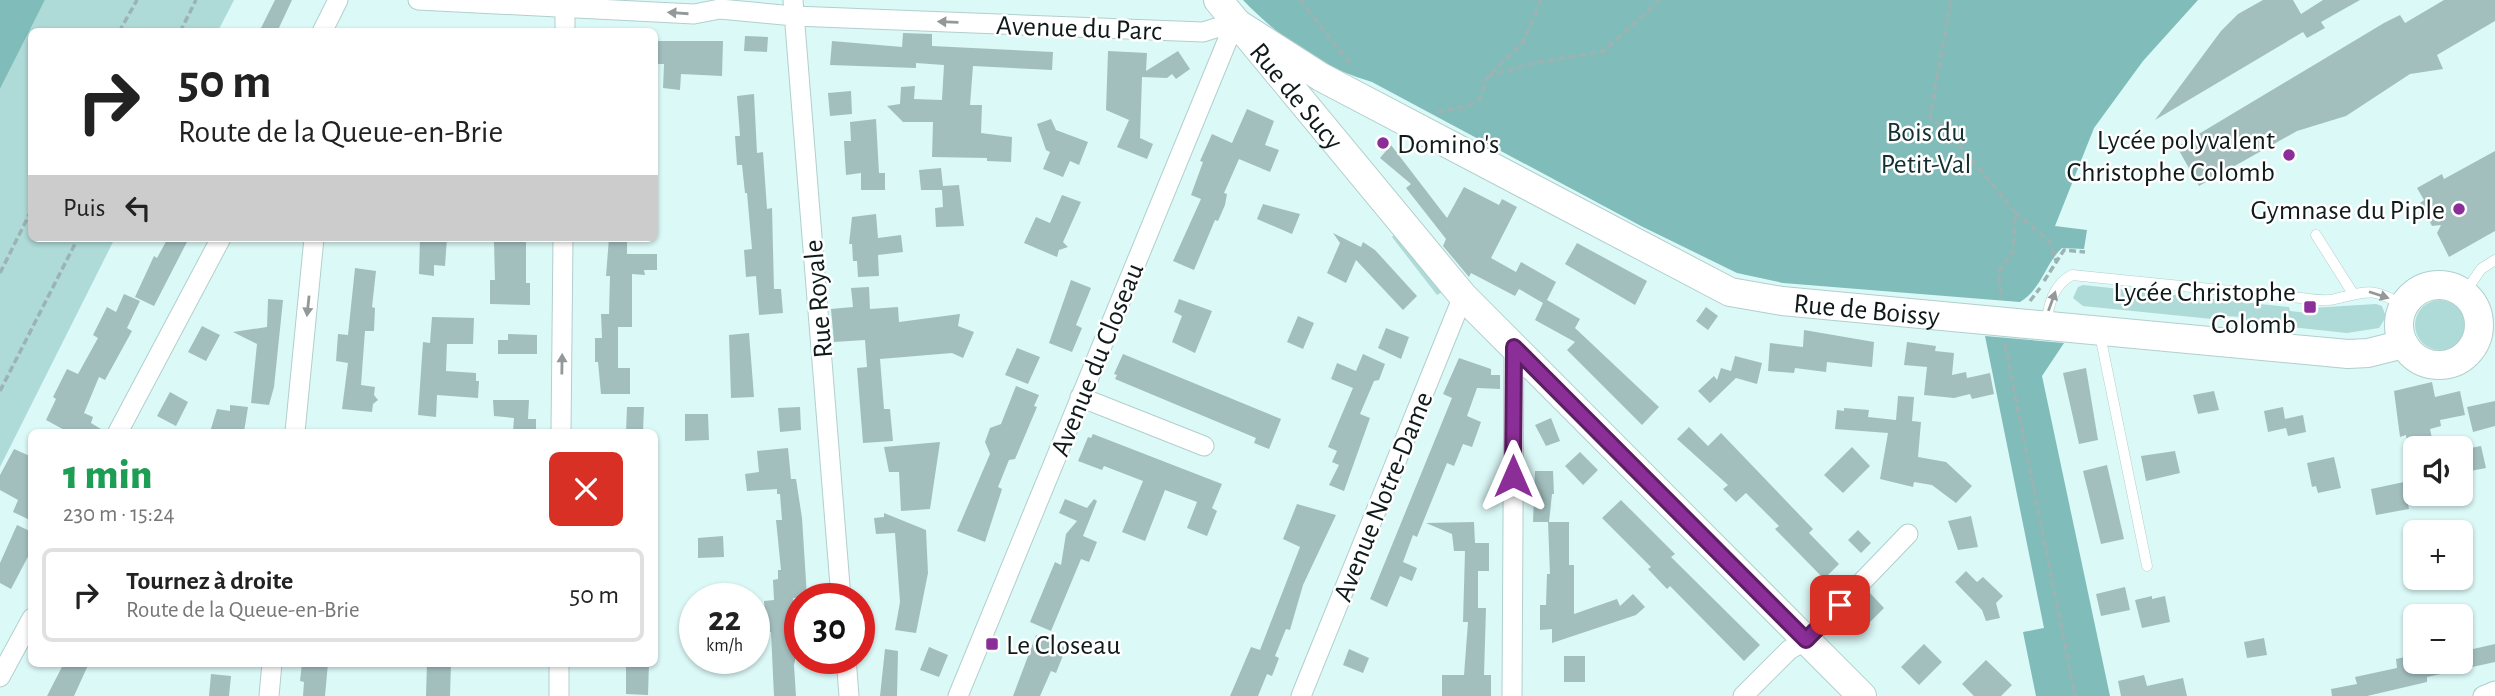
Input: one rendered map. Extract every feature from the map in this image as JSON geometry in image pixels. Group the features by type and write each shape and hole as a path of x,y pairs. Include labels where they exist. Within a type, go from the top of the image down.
{"street":[{"path":"324,28 338,0"},
{"name":"Avenue du Parc","path":"418,0 565,3 694,14 720,9 794,8 1203,32 1235,22"},
{"name":"Rue de Sucy","path":"1218,0 1291,91 1336,141"},
{"path":"565,3 565,28"},
{"name":"Rue Royale","path":"794,8 840,583"},
{"name":"Rue de Boissy","path":"1235,22 1321,77 1731,292 1782,301 2348,354 2368,353 2404,344"},
{"name":"Avenue du Closeau","path":"958,696 1235,22"},
{"name":"Rue de Sucy","path":"1321,77 1331,107 1336,141"},
{"path":"1291,91 1317,104 1331,107 1373,104"},
{"path":"1336,141 1463,296 1862,696"},
{"path":"120,429 219,242"},
{"path":"295,429 314,242"},
{"path":"561,429 563,242"},
{"path":"2431,286 2454,288 2464,294 2472,303 2484,351 2456,362 2432,365 2411,354 2404,344 2400,319 2410,297 2431,286"},
{"name":"Avenue Notre-Dame","path":"1301,696 1463,296"},
{"path":"1512,696 1514,347"},
{"path":"1080,397 1204,446"},
{"path":"1743,696 1789,650 1806,640 1908,534"},
{"path":"0,677 28,625"},
{"path":"269,696 272,667"},
{"path":"559,667 559,696"},
{"path":"847,674 849,696"},
{"path":"2483,696 2495,691"}],"lane":[{"path":"2316,234 2352,292"},
{"path":"2464,294 2481,269 2495,260"},
{"path":"2046,325 2053,293 2063,279 2072,275 2301,299 2333,300 2352,292 2368,291 2404,306"},
{"path":"2099,331 2147,566"}],"path":[{"path":"121,28 137,0"},
{"path":"182,28 196,0"},
{"path":"1300,0 1339,54 1359,73"},
{"path":"1440,120 1428,113 1468,106 1480,98 1487,77 1523,42 1541,0"},
{"path":"1487,77 1530,64 1604,51 1660,0"},
{"path":"1951,0 1930,117 1955,139 2015,212 2050,242 2056,261"},
{"path":"2003,308 1999,271 2013,252 2015,212"},
{"path":"0,273 28,217"},
{"path":"0,391 2,381 76,242"},
{"path":"2024,306 2034,297 2064,250 2085,252"},
{"path":"2003,335 2076,696"}],"shaded area":[{"path":"45,0 234,0 220,28 31,28"},
{"path":"28,34 28,242 113,242 0,467 0,89"},
{"path":"1397,232 1444,291 1437,295 1392,237"},
{"path":"2083,285 2289,307 2290,311 2308,313 2311,308 2376,304 2382,306 2386,317 2379,328 2347,333 2244,322 2243,317 2223,316 2222,320 2083,306 2073,298 2078,287"},
{"path":"2440,300 2458,307 2465,325 2458,343 2440,350 2422,343 2415,325 2422,307"}],"green space":[{"path":"0,0 45,0 31,28 28,28 28,34 0,89"},
{"name":"Bois du Petit-Val","path":"1243,0 2198,0 2143,61 2094,128 2055,226 2087,230 2084,249 2062,248 2033,291 2020,302 1783,283 1737,273 1641,226 1372,82 1318,59 1286,39"},
{"path":"1985,336 2064,343 2042,376 2110,696 2036,696 2023,632 2044,628"}],"building":[{"path":"275,0 292,0 279,28 261,28"},
{"path":"2263,0 2293,0 2301,14 2323,0 2360,0 2321,22 2325,28 2307,38 2303,32 2155,120 2221,31 2238,14"},
{"path":"2444,0 2495,0 2495,21 2437,55 2443,69 2410,74 2346,116 2297,131 2199,186 2177,147 2384,23 2400,15 2405,23"},
{"path":"903,33 932,34 932,46 1053,52 1052,70 973,66 970,105 982,105 981,133 1012,137 1011,162 987,161 987,158 932,157 933,122 903,122 887,106 900,104 901,87 915,86 914,99 942,100 944,65 916,63 916,68 830,65 832,41 902,47"},
{"path":"745,36 768,37 767,52 744,51"},
{"path":"658,41 723,41 722,76 681,74 680,90 663,88 664,64 658,64"},
{"path":"1108,51 1147,53 1146,71 1178,51 1190,69 1176,79 1172,74 1167,78 1142,77 1140,138 1153,144 1147,159 1117,147 1129,120 1106,110"},
{"path":"851,91 852,114 830,116 828,93"},
{"path":"754,94 757,153 763,152 767,209 772,208 774,289 781,289 783,313 759,315 756,276 746,277 744,250 752,249 747,193 742,165 737,165 735,136 740,136 737,96"},
{"path":"1247,109 1274,121 1265,145 1279,150 1270,172 1239,159 1224,193 1227,194 1225,205 1218,221 1215,220 1194,270 1173,261 1201,199 1191,195 1203,162 1200,161 1212,134 1232,143"},
{"path":"876,119 879,173 885,173 885,190 861,190 861,173 846,175 844,141 851,141 850,122"},
{"path":"1051,119 1056,130 1088,142 1079,165 1070,161 1063,177 1043,169 1050,152 1046,150 1037,124"},
{"path":"1391,145 1447,218 1464,187 1499,205 1502,199 1517,207 1491,258 1516,272 1521,262 1556,282 1547,300 1580,319 1575,328 1659,407 1642,425 1567,350 1575,342 1535,320 1543,303 1519,289 1515,296 1471,273 1469,277 1443,246 1446,239 1406,188 1411,184 1380,158"},
{"name":"Gymnase du Piple","path":"2495,151 2495,231 2449,257 2437,233 2441,225 2432,226 2420,203 2424,200 2417,188 2442,174 2444,179"},
{"path":"941,168 943,186 959,185 964,226 936,227 935,208 943,207 942,190 921,190 919,170"},
{"path":"1062,195 1081,202 1063,242 1068,247 1059,250 1057,257 1024,243 1036,217 1050,223"},
{"path":"1263,204 1300,214 1292,234 1257,219"},
{"path":"876,214 878,238 901,235 903,252 878,255 879,276 858,277 857,261 853,261 852,244 849,244 852,217"},
{"path":"1333,233 1361,247 1363,242 1375,250 1417,296 1403,310 1356,260 1346,283 1327,273 1340,243"},
{"path":"166,242 187,242 154,306 135,297 154,256 157,258"},
{"path":"420,242 447,242 445,266 434,265 434,276 419,274"},
{"path":"494,242 526,242 526,283 530,283 530,305 490,304 490,280 495,280"},
{"path":"609,242 627,242 627,254 657,254 657,270 644,270 645,275 632,274 632,327 618,327 618,368 630,368 630,394 601,394 598,362 595,362 595,338 602,338 601,314 609,314 610,276 606,276"},
{"path":"1577,243 1647,281 1635,305 1565,264"},
{"path":"355,268 376,271 372,307 375,308 374,331 365,331 361,385 375,387 374,395 378,400 373,404 372,412 342,409 348,363 336,361 338,334 348,335"},
{"path":"1071,280 1091,288 1076,325 1082,328 1072,352 1049,343"},
{"path":"869,287 870,309 898,307 899,322 960,314 958,326 974,332 963,358 952,353 880,359 884,409 890,409 893,441 863,443 857,368 867,367 865,340 834,342 831,309 853,307 851,288"},
{"path":"124,294 140,301 127,328 132,331 105,380 99,377 84,413 93,417 91,423 101,429 62,429 46,420 56,399 53,397 67,369 78,374 98,338 93,335 107,307 116,312"},
{"path":"268,299 283,300 274,387 269,405 251,403 257,344 233,332 267,327"},
{"path":"1179,299 1212,311 1195,353 1172,342 1182,316 1174,312"},
{"path":"1706,307 1718,316 1708,330 1696,321"},
{"path":"1298,316 1314,323 1303,349 1287,342"},
{"path":"432,317 474,318 473,344 447,344 446,371 476,373 476,381 479,381 478,398 437,395 436,417 418,415 423,342 430,343"},
{"path":"202,326 220,335 206,361 188,352"},
{"path":"1386,328 1409,337 1401,359 1378,348"},
{"path":"1804,330 1874,342 1872,367 1827,362 1826,372 1795,368 1794,373 1768,371 1770,343 1803,347"},
{"path":"749,333 754,397 731,398 729,335"},
{"path":"508,334 537,335 537,354 498,354 498,340 508,340"},
{"path":"1907,342 1936,346 1935,351 1954,353 1952,375 1966,372 1967,378 1990,373 1994,394 1972,399 1970,394 1954,398 1924,395 1927,367 1904,365"},
{"path":"1017,348 1040,357 1028,384 1005,375"},
{"path":"1123,354 1281,419 1269,449 1254,443 1256,438 1115,379 1117,375 1114,374"},
{"path":"1363,354 1385,364 1379,380 1374,381 1360,414 1370,418 1344,491 1329,485 1339,465 1332,462 1337,451 1328,447 1353,388 1331,379 1337,363 1356,371"},
{"path":"1735,356 1762,363 1757,384 1736,378 1710,403 1698,391 1714,376 1717,380 1721,368 1731,371"},
{"path":"1459,358 1491,369 1491,375 1500,375 1500,389 1477,388 1467,416 1481,422 1472,447 1463,444 1454,466 1447,463 1417,537 1413,535 1403,562 1417,568 1412,581 1400,576 1387,607 1370,599 1452,398 1443,394"},
{"path":"2086,368 2098,440 2079,444 2063,373"},
{"path":"2432,382 2435,397 2460,391 2465,415 2440,420 2441,426 2430,429 2431,436 2400,437 2394,391"},
{"path":"1016,386 1039,395 1034,406 1037,407 1015,459 1009,460 998,487 1002,489 985,542 957,531 990,454 985,442 990,428 1001,424"},
{"path":"2214,391 2219,410 2198,414 2193,395"},
{"path":"170,392 188,402 176,426 157,416"},
{"path":"1898,396 1914,397 1912,421 1921,422 1918,457 1946,462 1972,486 1956,503 1932,485 1914,482 1913,487 1880,479 1888,433 1835,429 1837,410 1844,411 1844,408 1869,410 1868,417 1896,420"},
{"path":"493,400 529,400 528,419 536,419 536,429 513,429 514,418 494,416"},
{"path":"2495,401 2495,426 2473,432 2467,407"},
{"path":"230,405 248,407 244,429 211,429 217,409 230,411"},
{"path":"627,407 644,407 643,429 626,429"},
{"path":"800,407 801,430 780,432 778,408"},
{"path":"2283,407 2285,419 2303,415 2306,432 2288,436 2286,428 2268,432 2264,411"},
{"path":"685,414 708,414 709,440 685,441"},
{"path":"1551,418 1560,441 1546,446 1535,425"},
{"path":"1689,427 1708,446 1721,433 1813,529 1809,533 1839,564 1824,579 1775,529 1779,526 1746,493 1736,502 1723,489 1728,485 1677,439"},
{"path":"1093,434 1222,484 1212,508 1217,511 1207,536 1187,528 1197,502 1165,490 1145,541 1122,532 1143,481 1104,466 1102,470 1078,461 1088,437 1091,438"},
{"path":"940,442 930,509 901,511 899,472 889,472 884,447"},
{"path":"2481,446 2486,468 2473,470 2473,448"},
{"path":"1852,447 1870,466 1843,493 1824,475"},
{"path":"788,448 791,479 796,479 802,518 806,583 784,583 784,674 795,674 796,696 774,696 770,600 774,600 773,580 778,579 778,570 781,570 776,520 782,520 780,494 777,494 777,489 747,491 745,474 759,472 757,451"},
{"path":"14,449 28,455 28,519 13,512 18,500 0,490 0,475"},
{"path":"2175,451 2180,473 2146,481 2141,456"},
{"path":"1580,452 1598,470 1583,485 1565,466"},
{"path":"2334,457 2341,488 2318,493 2316,486 2312,487 2307,463"},
{"path":"2107,465 2124,539 2101,544 2083,471"},
{"path":"1535,471 1553,471 1554,494 1549,522 1533,522"},
{"path":"2403,482 2403,506 2408,506 2409,509 2376,515 2371,489"},
{"path":"1065,499 1087,508 1094,499 1097,501 1083,536 1097,542 1089,562 1081,559 1051,631 1030,622 1055,562 1061,565 1066,534 1077,521 1059,513"},
{"path":"1621,500 1675,554 1671,557 1760,645 1744,661 1670,586 1667,589 1648,569 1651,567 1602,518"},
{"path":"1297,504 1336,515 1303,585 1290,630 1286,629 1275,656 1279,658 1272,676 1267,674 1258,696 1230,696 1251,647 1260,650 1300,547 1283,539"},
{"path":"884,513 926,530 928,573 916,633 895,630 900,602 895,533 876,534 874,518 884,517"},
{"path":"1971,516 1978,547 1958,550 1948,521"},
{"path":"1474,522 1475,543 1489,543 1489,571 1478,571 1478,608 1486,608 1484,675 1491,675 1491,696 1442,696 1442,675 1464,675 1468,622 1463,622 1465,551 1454,551 1452,534 1426,523"},
{"path":"1548,522 1569,522 1569,565 1574,565 1574,614 1617,599 1620,606 1633,594 1645,607 1636,615 1552,643 1552,629 1540,630 1540,605 1546,605 1547,574 1550,574"},
{"path":"17,525 28,530 28,557 11,589 0,583 0,563"},
{"path":"1858,530 1871,543 1861,553 1848,540"},
{"path":"723,536 724,557 698,558 698,538"},
{"path":"1966,571 1977,582 1983,577 2003,596 1996,603 2000,618 1986,621 1982,610 1955,582"},
{"path":"2125,587 2130,610 2101,616 2096,594"},
{"path":"1869,592 1884,608 1870,622 1855,606"},
{"path":"2152,596 2152,599 2165,596 2170,622 2142,628 2135,600"},
{"path":"1036,635 1066,648 1056,673 1051,671 1040,696 1013,696"},
{"path":"2264,638 2267,655 2247,658 2244,642"},
{"path":"1924,644 1942,662 1919,685 1901,667"},
{"path":"2495,644 2495,662 2473,667 2473,649"},
{"path":"929,647 948,655 939,677 920,670"},
{"path":"885,649 898,651 897,696 880,696"},
{"path":"1349,649 1369,658 1363,673 1343,665"},
{"path":"1564,656 1585,656 1585,682 1564,682"},
{"path":"2403,658 2403,674 2441,674 2427,677 2427,682 2367,696 2332,696 2331,689 2357,684 2355,677 2397,668 2396,659"},
{"path":"1986,660 2012,685 2001,696 1974,696 1962,684"},
{"path":"62,667 87,667 74,696 47,696"},
{"path":"302,667 328,667 325,696 303,696 304,682 300,681"},
{"path":"427,667 451,667 450,696 426,696"},
{"path":"626,667 649,667 648,695 626,694"},
{"path":"211,674 231,676 229,696 209,696"},
{"path":"2144,675 2147,686 2183,678 2187,696 2121,696 2118,681"}],"place":[{"name":"Domino's","path":"1383,143"},
{"name":"Lycée polyvalent Christophe Colomb","path":"2289,155"},
{"name":"Gymnase du Piple","path":"2459,209"},
{"name":"Lycée Christophe Colomb","path":"2310,307"},
{"name":"Le Closeau","path":"992,644"}],"route":[{"path":"1513,476 1514,347 1806,640 1840,605"}]}
